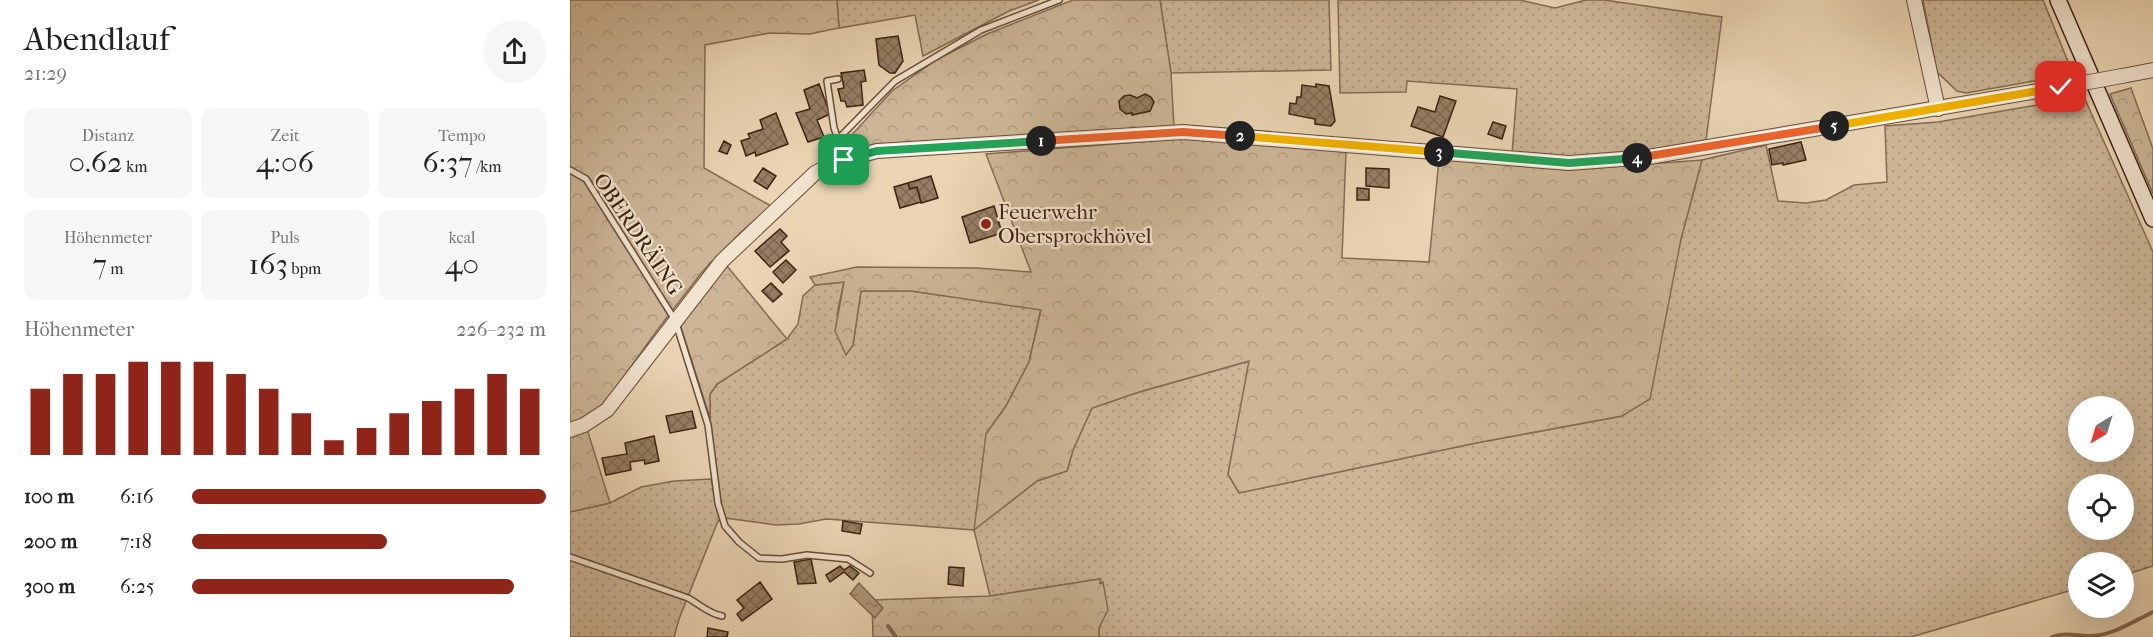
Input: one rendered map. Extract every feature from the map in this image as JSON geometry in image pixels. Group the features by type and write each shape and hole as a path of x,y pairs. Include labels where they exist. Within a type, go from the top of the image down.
{"main road":[{"path":"2058,0 2153,219"}],"street":[{"path":"1914,0 1938,109"},
{"path":"570,430 584,425 607,410 722,261 815,173 844,160 877,151 1183,132 1569,163 1649,157 1938,109 2153,70"}],"lane":[{"path":"838,139 895,81 981,30 1059,0"},
{"path":"838,79 827,81 834,128 844,160"},
{"name":"OBERDRÄING","path":"570,170 586,179 675,320 708,425 718,503 725,526 739,542 759,558 782,559 807,555 848,559 870,573"},
{"path":"570,557 688,598 704,606 713,614 722,616"}],"green space":[{"path":"570,0 837,0 839,28 810,34 770,33 705,45 704,168 771,206 741,232 702,272 605,403 582,420 570,425"},
{"path":"837,0 1039,0 1009,11 923,56 915,15 839,28"},
{"path":"1073,0 1160,0 1171,73 1174,127 1010,137 846,154 847,140 892,91 936,60 987,34"},
{"path":"1160,0 1329,0 1331,70 1171,73"},
{"path":"1338,0 1520,0 1555,8 1586,0 1604,0 1722,17 1706,140 1647,150 1569,157 1512,154 1517,89 1407,81 1406,92 1340,93"},
{"path":"1923,0 2043,0 2073,74 1966,93 1957,91 1937,72"},
{"path":"2131,88 2153,149 2153,194 2110,94"},
{"path":"2084,97 2153,252 2153,566 2134,572 2134,552 2068,552 2068,591 1911,637 1099,637 1100,579 990,596 974,530 826,519 776,525 725,518 721,504 710,418 710,394 717,384 787,339 798,324 803,296 815,285 844,282 837,314 853,345 861,291 911,291 1041,309 1029,362 1006,406 986,434 1006,505 1037,481 1067,471 1073,450 1092,408 1139,392 1250,361 1228,474 1239,493 1476,443 1622,416 1681,239 1702,160 1766,145 1778,201 1806,203 1826,200 1854,185 1887,182 1885,126 1938,122"},
{"path":"1176,139 1218,139 1346,151 1342,258 1429,262 1439,159 1568,170 1702,160 1681,239 1650,399 1622,416 1476,443 1239,493 1228,474 1249,361 1139,392 1092,408 1073,450 1067,471 1037,481 974,530 986,434 1006,406 1029,362 1041,310 911,291 861,291 853,345 846,355 835,331 844,282 815,285 810,277 857,267 976,268 1031,272 986,154"},
{"path":"727,266 787,339 717,384 710,394 710,418 679,321"},
{"path":"587,429 610,503 570,512 570,435"},
{"path":"711,479 720,520 679,619 674,637 570,637 570,512 610,503 641,487 674,481"},
{"path":"1100,579 1100,583 1103,582 1108,610 1099,628 1099,637 873,637 872,600 990,596"}],"water":[{"path":"859,583 883,608 875,618 850,594"}],"building":[{"path":"898,36 903,61 895,73 890,73 879,65 876,39"},
{"path":"864,70 866,81 861,82 863,105 847,107 845,101 841,101 838,89 844,88 841,73"},
{"path":"819,84 830,114 817,120 824,137 808,142 796,113 810,109 804,90"},
{"path":"1316,84 1329,86 1335,121 1331,126 1315,124 1315,119 1289,114 1290,103 1296,104 1297,97 1301,97 1302,85 1316,87"},
{"path":"1145,94 1154,102 1150,111 1132,115 1120,109 1119,101 1124,96 1130,95 1137,98"},
{"path":"1440,96 1456,101 1443,137 1411,126 1418,107 1435,112"},
{"path":"776,113 788,144 756,156 755,152 746,156 741,141 750,138 748,134 763,129 760,120"},
{"path":"1493,122 1506,126 1502,139 1488,134"},
{"path":"724,141 731,145 727,154 719,151"},
{"path":"1801,142 1806,160 1772,165 1769,149"},
{"path":"763,168 776,176 767,189 754,181"},
{"path":"1366,168 1389,169 1389,188 1366,186"},
{"path":"931,176 938,198 921,203 917,187 910,189 908,183"},
{"path":"908,183 910,189 917,187 921,202 900,208 894,187"},
{"path":"1357,188 1369,189 1369,200 1357,200"},
{"path":"994,206 1002,233 970,243 962,217"},
{"path":"780,229 787,236 781,242 789,251 770,267 755,251"},
{"path":"786,260 796,270 783,283 773,272"},
{"path":"771,283 782,294 773,302 762,291"},
{"path":"692,411 696,428 670,433 666,416"},
{"path":"654,436 659,461 645,464 644,460 630,462 631,470 606,475 602,458 627,454 625,443"},
{"path":"843,521 862,524 860,534 842,531"},
{"path":"811,559 816,583 798,584 794,562"},
{"path":"840,566 844,570 850,566 859,573 853,580 844,572 830,582 826,575"},
{"path":"949,567 964,568 963,586 948,584"},
{"path":"760,582 772,599 742,621 737,614 744,608 737,600"},
{"path":"708,628 728,632 727,637 707,637"}],"waterway":[{"path":"2052,637 2106,634 2153,612"},
{"path":"888,626 896,637"}],"place":[{"name":"Feuerwehr Obersprockhövel","path":"986,224"}],"route":[{"path":"844,160 877,151 1183,132 1569,163 1649,157 2061,87"}]}
